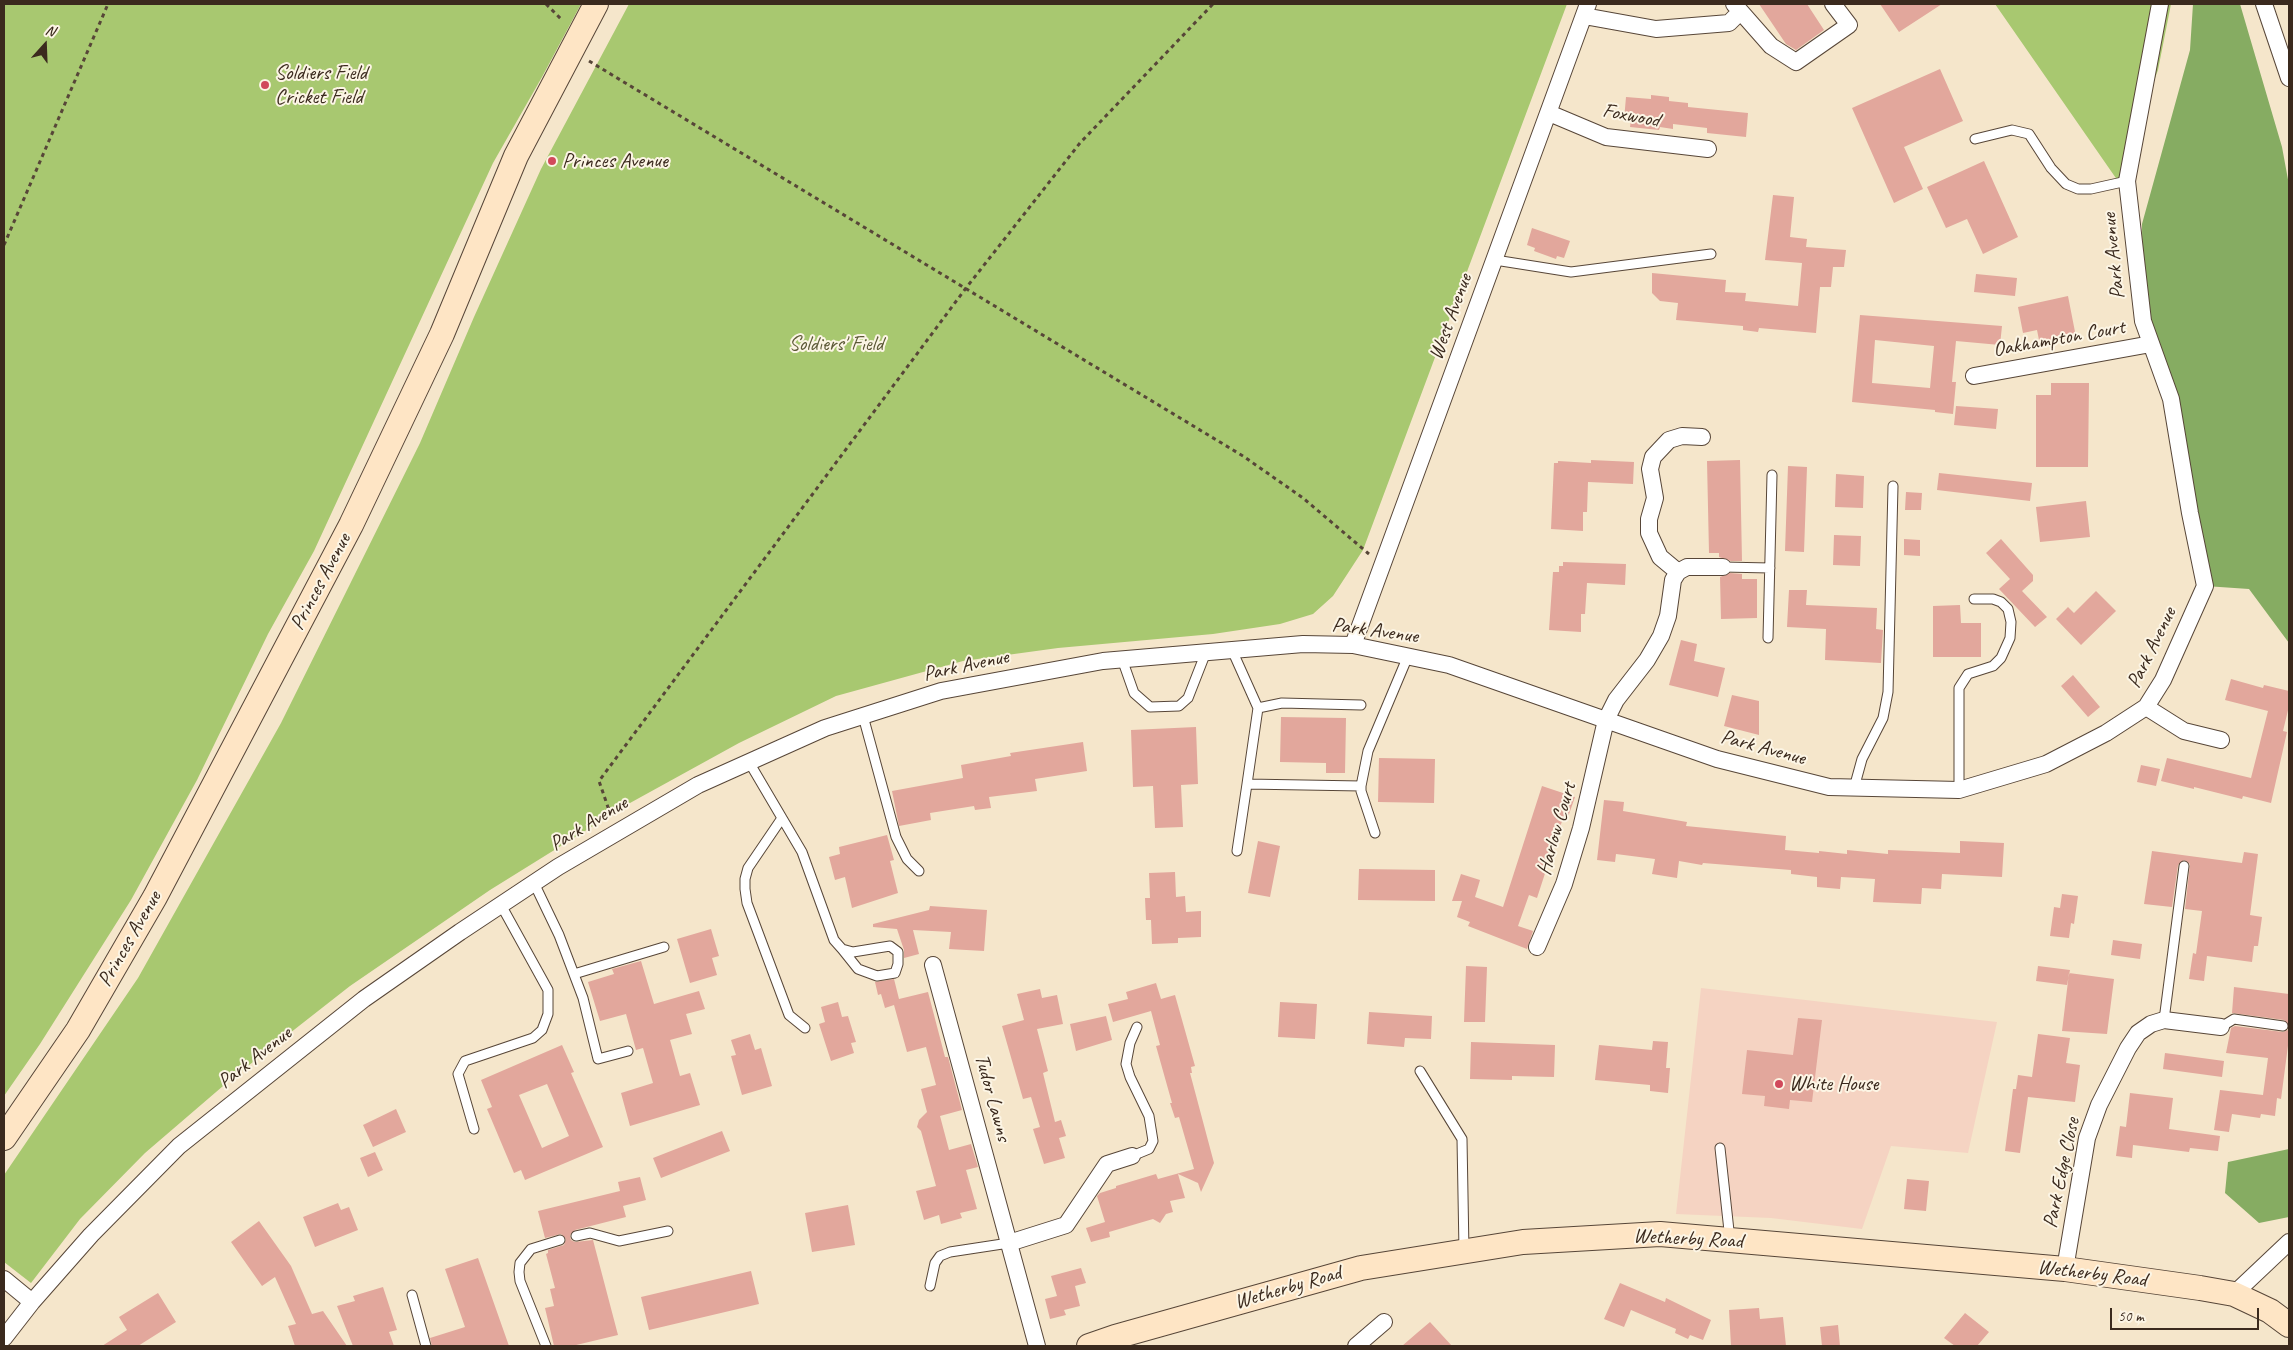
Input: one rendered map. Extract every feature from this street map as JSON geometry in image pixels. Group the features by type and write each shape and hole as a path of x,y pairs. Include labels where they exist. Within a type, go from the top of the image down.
{"street":[{"name":"Princes Avenue","path":"4,1138 78,1030 155,897 351,526 442,334 516,156 596,4"},
{"path":"1586,10 1656,29 1729,23 1737,8 1771,46 1796,62 1849,25 1833,4"},
{"name":"Park Avenue","path":"4,1338 32,1302 91,1235 179,1146 364,999 534,883 698,785 825,728 941,691 1122,660 1303,644 1353,645 1450,665 1717,759 1829,787 1854,788 1959,790 2046,764 2106,733 2146,707 2163,680 2205,586 2190,513 2171,399 2143,321 2127,181 2160,4"},
{"path":"2264,4 2289,78"},
{"name":"West Avenue","path":"1353,645 1586,10"},
{"name":"Foxwood","path":"1549,113 1606,137 1708,150"},
{"name":"Oakhampton Court","path":"1974,376 2151,344"},
{"path":"1702,436 1682,436 1669,440 1653,458 1650,469 1655,498 1649,519 1649,533 1660,557 1678,572 1687,567 1724,568"},
{"name":"Harlow Court","path":"1538,947 1564,884 1576,847 1606,720 1616,700 1647,660 1661,636 1668,616 1673,580 1678,572"},
{"path":"2146,707 2184,730 2220,740"},
{"name":"Tudor Lawns","path":"933,965 1037,1346"},
{"path":"2164,1020 2221,1027"},
{"name":"Park Edge Close","path":"2066,1269 2087,1138 2099,1105 2128,1048 2138,1033 2151,1024 2164,1020"},
{"path":"1009,1243 1066,1225 1107,1164 1132,1156"},
{"name":"Wetherby Road","path":"1089,1346 1121,1342 1361,1268 1523,1242 1660,1234 2066,1269 2234,1294 2270,1311 2289,1326"},
{"path":"2234,1294 2289,1242"},
{"path":"4,1279 32,1302"},
{"path":"1356,1346 1384,1322"}],"lane":[{"path":"1975,139 2012,130 2030,134 2051,168 2066,184 2078,189 2091,189 2127,181"},
{"path":"1495,260 1571,272 1711,254"},
{"path":"1768,638 1772,475"},
{"path":"1854,788 1862,759 1884,718 1888,692 1893,486"},
{"path":"1724,568 1770,568"},
{"path":"1959,790 1959,688 1968,674 1993,666 2001,658 2010,638 2011,622 2008,609 2002,602 1993,598 1974,599"},
{"path":"1232,650 1258,708 1237,851"},
{"path":"1122,660 1134,694 1150,707 1179,706 1188,698 1206,652"},
{"path":"1375,833 1361,786 1368,751 1408,656"},
{"path":"1258,708 1282,703 1361,705"},
{"path":"863,716 896,837 907,859 919,872"},
{"path":"749,762 802,852 834,940 858,969 877,976 895,973 898,964 898,952 890,946 853,952 842,948"},
{"path":"1247,784 1361,786"},
{"path":"782,818 748,868 745,879 747,902 789,1015 805,1028"},
{"path":"2164,1020 2184,866"},
{"path":"534,883 583,998 598,1059 628,1051"},
{"path":"474,1129 458,1074 465,1061 533,1038 542,1030 548,1014 548,990 501,905"},
{"path":"574,974 664,947"},
{"path":"2221,1027 2234,1018 2283,1026"},
{"path":"1132,1156 1149,1149 1153,1141 1149,1116 1126,1064 1130,1043 1137,1027"},
{"path":"1420,1071 1462,1139 1464,1252"},
{"path":"1720,1148 1730,1240"},
{"path":"576,1236 590,1233 620,1241 668,1231"},
{"path":"546,1346 520,1281 520,1263 531,1249 560,1240"},
{"path":"930,1286 935,1263 940,1256 950,1252 1009,1243"},
{"path":"412,1295 426,1346"}],"path":[{"path":"4,245 108,4"},
{"path":"616,833 599,781 966,288 1080,144 1213,4"},
{"path":"572,50 1243,456 1303,498 1382,565"}],"shaded area":[{"path":"1701,988 1997,1022 1968,1153 1891,1146 1862,1229 1771,1218 1676,1214"}],"green space":[{"path":"4,4 581,4 493,163 314,551 268,634 197,780 131,900 40,1044 4,1096"},
{"name":"Soldiers' Field","path":"629,4 1567,4 1363,550 1333,596 1313,614 1280,624 1213,634 1058,648 963,661 836,696 739,743 630,803 490,890 350,986 230,1080 145,1153 80,1219 31,1283 4,1262 4,1175 138,978 281,723 420,443 474,317 541,169"},
{"path":"1995,4 2171,4 2158,70 2135,133 2120,184"},
{"path":"2193,4 2240,4 2282,147 2289,185 2289,643 2249,589 2205,586 2171,399 2143,321 2142,224 2190,50"},
{"path":"2289,1149 2289,1217 2259,1223 2225,1193 2228,1162"}],"building":[{"path":"1759,4 1807,4 1824,30 1796,50 1786,44"},
{"path":"1880,4 1942,4 1899,32"},
{"path":"1940,69 1963,121 1904,147 1923,189 1894,203 1852,108"},
{"path":"1651,95 1669,97 1669,101 1688,103 1688,107 1748,113 1746,137 1707,133 1707,128 1673,124 1673,129 1660,127 1659,130 1630,127 1631,120 1624,120 1626,97 1651,99"},
{"path":"1984,161 2018,237 1983,254 1967,219 1946,228 1927,187"},
{"path":"1773,195 1794,197 1790,237 1807,239 1806,247 1846,250 1844,267 1833,267 1831,287 1820,287 1816,333 1759,328 1758,332 1743,330 1743,326 1676,320 1678,303 1660,301 1652,293 1652,273 1726,280 1725,292 1746,293 1745,301 1798,306 1802,263 1765,260"},
{"path":"1532,228 1570,241 1564,258 1557,256 1556,259 1534,251 1535,248 1527,245"},
{"path":"1976,274 2017,278 2015,296 1974,292"},
{"path":"2068,296 2076,337 2040,345 2037,330 2023,333 2018,307"},
{"path":"1860,315 2002,326 2000,345 1956,341 1952,382 1956,382 1953,414 1935,412 1935,410 1852,402","holes":["1875,340 1934,346 1930,388 1872,383"]},
{"path":"2051,383 2089,383 2088,467 2036,467 2036,395 2051,395"},
{"path":"1956,406 1998,409 1996,429 1954,425"},
{"path":"1591,460 1634,462 1633,484 1588,482 1587,512 1583,512 1583,531 1551,529 1554,463 1558,463 1558,461 1591,463"},
{"path":"1740,460 1742,561 1731,561 1719,557 1719,553 1709,553 1707,461"},
{"path":"1788,466 1807,467 1804,552 1785,551"},
{"path":"1939,473 2032,483 2030,501 1937,490"},
{"path":"1836,474 1864,476 1863,508 1835,507"},
{"path":"1906,492 1922,493 1921,510 1905,510"},
{"path":"2086,501 2090,537 2040,542 2036,507"},
{"path":"1834,535 1861,536 1860,566 1833,565"},
{"path":"1904,539 1920,540 1920,556 1904,555"},
{"path":"2001,539 2033,575 2033,581 2022,591 2047,617 2035,627 1999,589 2010,579 1986,553"},
{"path":"1563,562 1626,564 1625,585 1587,583 1585,614 1581,614 1581,632 1549,630 1553,572 1559,572 1559,566 1563,566"},
{"path":"1730,573 1742,574 1742,579 1757,579 1757,618 1721,619 1720,577"},
{"path":"1789,590 1807,590 1806,605 1877,608 1876,629 1883,630 1881,663 1825,660 1826,629 1787,627"},
{"path":"2096,591 2116,611 2081,645 2056,619 2068,607 2074,613"},
{"path":"1960,605 1961,623 1981,623 1981,657 1933,657 1933,606"},
{"path":"1681,640 1697,644 1694,661 1725,668 1718,697 1669,685"},
{"path":"2073,675 2100,707 2088,717 2061,686"},
{"path":"2231,679 2263,688 2264,685 2289,691 2289,706 2283,731 2287,732 2271,803 2243,796 2242,799 2161,781 2167,758 2251,778 2268,711 2225,700"},
{"path":"1732,695 1759,701 1759,735 1724,726"},
{"path":"1281,717 1346,718 1345,773 1326,773 1326,763 1280,762"},
{"path":"1196,727 1198,784 1181,785 1183,827 1155,828 1153,786 1133,787 1131,730"},
{"path":"1083,742 1087,771 1035,779 1037,791 989,797 991,808 975,810 974,806 930,813 931,820 899,826 892,791 963,778 961,765 1011,756 1010,753"},
{"path":"1379,758 1435,759 1434,803 1378,802"},
{"path":"2141,765 2160,769 2156,786 2137,782"},
{"path":"1542,786 1575,797 1568,817 1564,815 1537,898 1529,895 1518,926 1533,931 1527,949 1468,926 1470,922 1457,917 1462,901 1452,901 1461,874 1480,880 1475,897 1503,907"},
{"path":"1604,800 1624,802 1623,811 1687,822 1686,826 1786,836 1785,850 1847,854 1847,850 1888,854 1888,850 1960,853 1960,841 2004,843 2002,877 1942,874 1941,889 1922,888 1921,904 1873,902 1875,879 1841,877 1840,889 1817,887 1817,877 1791,874 1791,870 1703,863 1702,865 1679,861 1677,878 1652,874 1655,859 1616,854 1615,862 1597,860"},
{"path":"887,835 894,860 890,861 898,893 852,908 845,877 835,880 829,857 840,854 839,847"},
{"path":"1258,841 1280,846 1270,897 1248,893"},
{"path":"2152,851 2242,863 2244,852 2258,854 2250,915 2262,917 2258,946 2254,946 2252,962 2207,956 2204,981 2189,979 2193,953 2196,954 2202,911 2185,909 2190,864 2184,860 2178,865 2172,907 2144,904"},
{"path":"1359,869 1435,870 1435,901 1358,900"},
{"path":"1175,872 1176,897 1185,896 1186,912 1201,911 1201,937 1178,938 1178,943 1152,944 1151,920 1146,920 1145,898 1150,898 1149,873"},
{"path":"2062,894 2078,896 2074,924 2071,923 2069,938 2050,936 2054,907 2060,908"},
{"path":"930,906 987,910 984,951 949,949 951,932 913,930 919,954 904,958 904,950 897,929 873,927 873,924 929,910"},
{"path":"711,929 719,956 712,958 717,975 690,983 677,939"},
{"path":"2113,940 2142,944 2140,959 2111,955"},
{"path":"641,961 654,1004 699,991 705,1009 686,1014 692,1034 670,1040 680,1076 690,1073 700,1105 630,1126 621,1093 653,1083 643,1048 636,1050 626,1014 600,1021 588,982 614,974 612,969"},
{"path":"1466,966 1487,967 1485,1022 1464,1022"},
{"path":"2038,966 2070,970 2067,985 2036,981"},
{"path":"2069,973 2114,979 2107,1034 2062,1031"},
{"path":"894,979 899,999 928,992 945,1057 948,1057 962,1110 940,1116 949,1150 971,1144 978,1167 966,1170 977,1209 960,1213 962,1218 941,1224 939,1215 924,1220 916,1191 936,1186 921,1131 917,1127 919,1120 927,1112 921,1089 936,1085 926,1047 907,1052 894,1005 885,1008 881,994 878,995 875,982"},
{"path":"1156,983 1161,999 1175,995 1195,1066 1191,1067 1192,1073 1190,1073 1214,1163 1201,1192 1198,1183 1178,1174 1185,1198 1170,1201 1173,1212 1166,1214 1160,1223 1153,1219 1109,1232 1110,1237 1091,1242 1086,1228 1105,1222 1097,1196 1100,1193 1156,1174 1158,1179 1194,1169 1179,1117 1175,1118 1170,1103 1172,1103 1156,1046 1160,1045 1151,1011 1113,1022 1108,1004 1128,999 1126,992"},
{"path":"2234,987 2289,994 2289,1026 2284,1020 2232,1013"},
{"path":"1040,989 1042,998 1057,995 1063,1024 1037,1029 1048,1071 1043,1073 1055,1122 1061,1120 1066,1136 1059,1138 1065,1158 1044,1164 1033,1129 1040,1127 1031,1097 1023,1099 1002,1026 1024,1020 1017,994"},
{"path":"838,1002 842,1017 848,1016 856,1042 851,1043 854,1053 831,1061 819,1024 825,1022 821,1007"},
{"path":"1280,1002 1317,1004 1315,1039 1278,1037"},
{"path":"1369,1012 1432,1016 1431,1039 1405,1038 1404,1047 1367,1044"},
{"path":"1106,1016 1112,1040 1076,1051 1070,1024"},
{"path":"1798,1018 1822,1020 1812,1102 1790,1100 1789,1109 1764,1106 1765,1096 1742,1094 1747,1050 1793,1055"},
{"path":"2235,1026 2283,1032 2288,1030 2289,1026 2281,1099 2277,1098 2275,1116 2261,1114 2260,1118 2232,1114 2229,1132 2214,1130 2220,1090 2263,1095 2268,1058 2226,1053 2231,1028"},
{"path":"750,1034 755,1050 761,1048 772,1086 742,1095 731,1056 736,1055 731,1040"},
{"path":"2038,1034 2070,1038 2066,1063 2080,1065 2075,1102 2028,1097 2020,1153 2005,1151 2013,1089 2016,1089 2018,1075 2032,1077"},
{"path":"1653,1041 1668,1042 1666,1068 1670,1068 1668,1093 1650,1091 1650,1085 1595,1080 1599,1045 1652,1050"},
{"path":"1471,1042 1555,1045 1554,1077 1512,1076 1512,1080 1470,1079"},
{"path":"562,1045 574,1072 571,1073 603,1147 525,1180 521,1170 514,1173 487,1109 492,1107 481,1080","holes":["547,1084 569,1136 542,1148 519,1095"]},
{"path":"2165,1053 2224,1061 2222,1077 2163,1069"},
{"path":"2130,1093 2173,1098 2169,1129 2220,1136 2218,1151 2190,1148 2189,1152 2133,1145 2132,1158 2116,1156 2120,1126 2126,1127"},
{"path":"396,1109 406,1132 373,1147 363,1125"},
{"path":"722,1131 730,1151 661,1178 653,1158"},
{"path":"375,1152 383,1170 368,1177 360,1158"},
{"path":"640,1177 646,1200 623,1206 626,1217 575,1230 570,1235 571,1240 575,1242 593,1240 618,1335 572,1346 554,1346 545,1308 554,1306 550,1289 555,1288 546,1254 548,1250 564,1245 566,1239 561,1234 545,1238 538,1211 620,1191 618,1182"},
{"path":"1907,1179 1929,1181 1926,1211 1904,1209"},
{"path":"338,1203 341,1210 349,1207 358,1230 315,1247 303,1217"},
{"path":"848,1205 855,1245 812,1252 805,1213"},
{"path":"259,1221 291,1266 312,1314 323,1311 347,1346 295,1346 288,1326 296,1324 275,1277 262,1286 231,1242"},
{"path":"478,1258 509,1346 432,1346 430,1338 465,1327 445,1269"},
{"path":"1081,1268 1086,1283 1075,1286 1080,1306 1064,1310 1066,1315 1050,1319 1045,1299 1057,1296 1051,1276"},
{"path":"751,1271 759,1304 649,1330 641,1297"},
{"path":"1620,1283 1665,1302 1666,1298 1711,1320 1703,1340 1690,1335 1688,1339 1675,1333 1676,1329 1631,1310 1624,1327 1604,1319"},
{"path":"383,1287 397,1330 389,1332 394,1346 353,1346 337,1306 355,1301 353,1296"},
{"path":"158,1293 176,1322 138,1346 102,1346 127,1330 119,1317"},
{"path":"1759,1308 1760,1319 1783,1317 1786,1346 1731,1346 1729,1310"},
{"path":"1965,1313 1989,1332 1977,1346 1955,1346 1944,1338"},
{"path":"1430,1322 1452,1346 1402,1346 1417,1333"},
{"path":"1838,1325 1840,1346 1822,1346 1820,1327"}],"place":[{"name":"Soldiers Field Cricket Field","path":"265,85"},
{"name":"Princes Avenue","path":"552,161"},
{"name":"White House","path":"1779,1084"}]}
